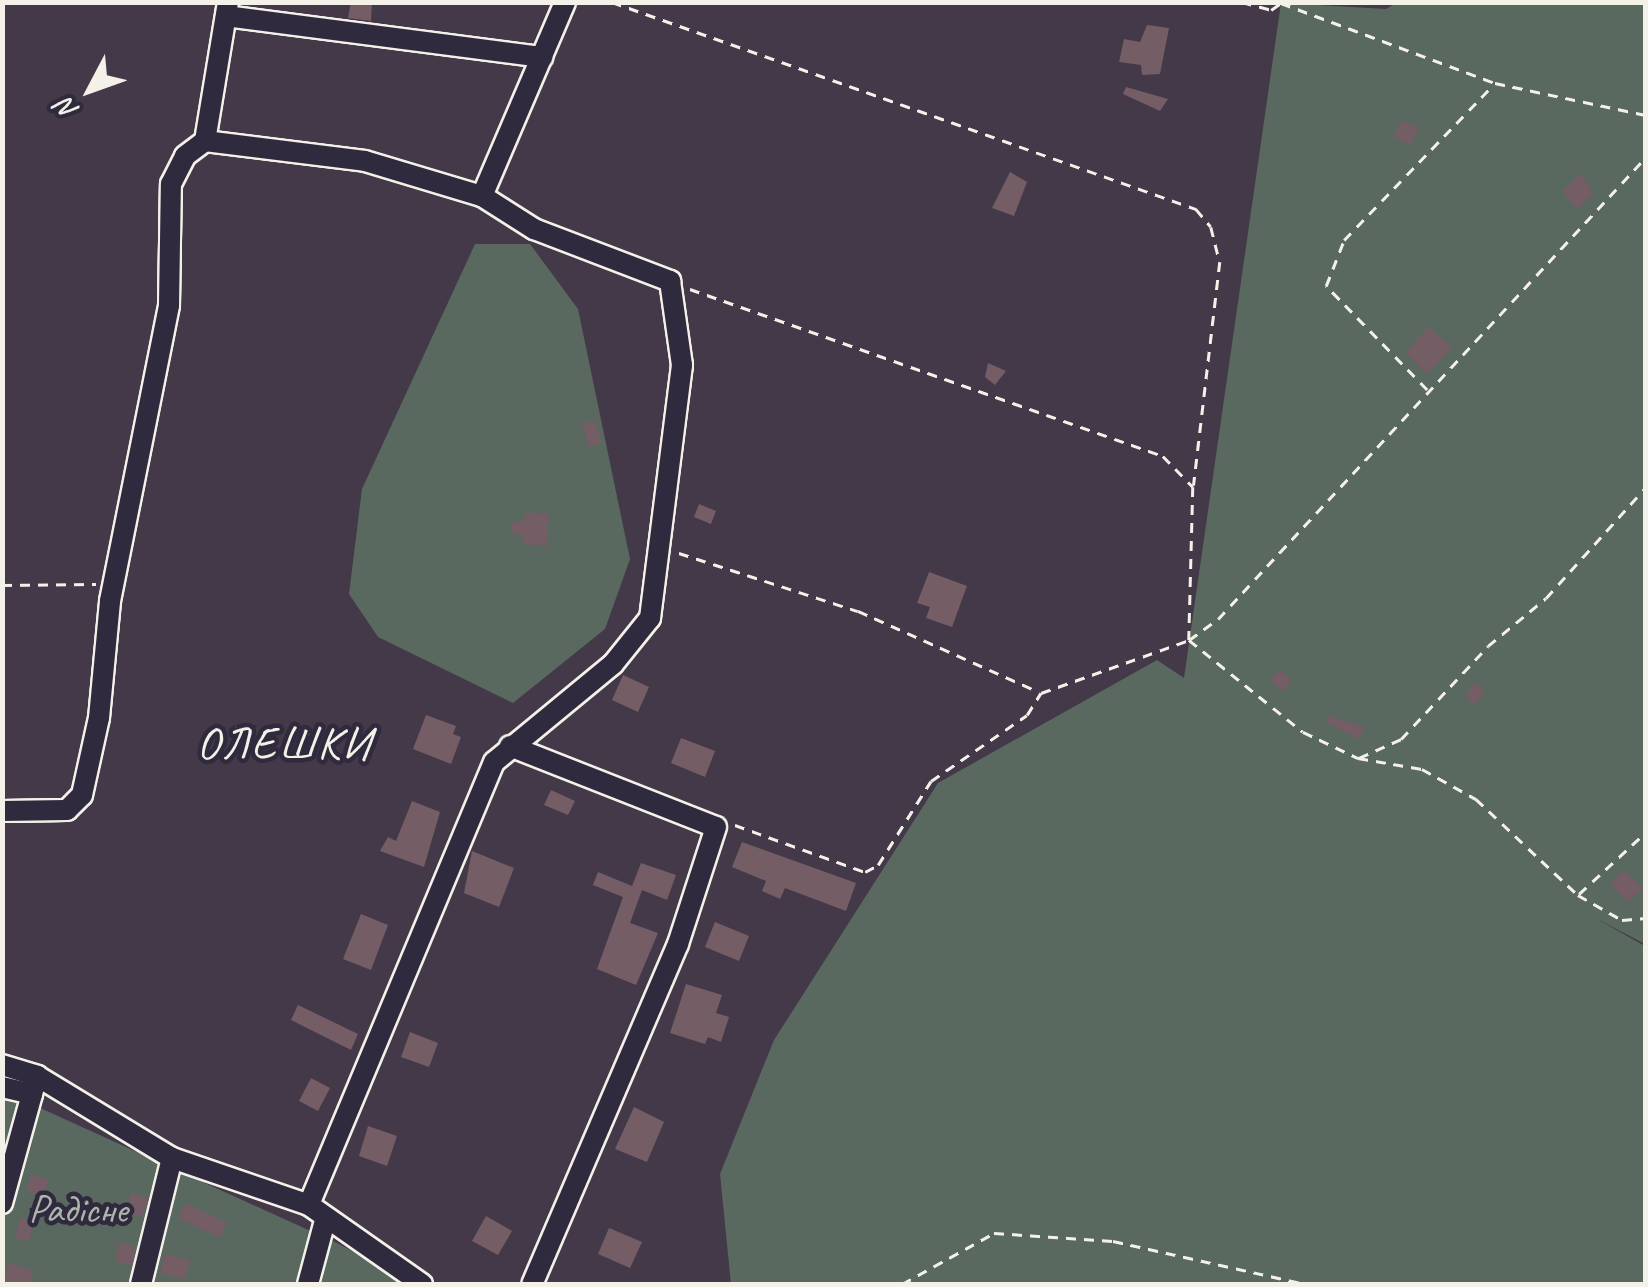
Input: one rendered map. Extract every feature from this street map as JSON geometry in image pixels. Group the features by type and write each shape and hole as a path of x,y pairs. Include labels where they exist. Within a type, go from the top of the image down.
{"street":[{"path":"482,196 566,2"},
{"path":"2,811 67,810 82,795 99,718 114,584 169,305 170,184 185,156 204,141 227,10 542,58"},
{"path":"204,141 365,161 482,196 534,229 670,281 682,365 678,428 662,487 661,548 650,618 614,664 494,762 317,1211 308,1284"},
{"path":"510,746 716,827 678,944 532,1284"},
{"path":"2,1065 172,1158 317,1211 422,1284"},
{"path":"2,1087 34,1085"},
{"path":"2,1203 34,1085"},
{"path":"141,1284 172,1158"}],"path":[{"path":"612,2 1196,209 1211,227 1220,262 1194,488 1188,640"},
{"path":"1242,2 1271,10 1282,3 1495,83 1646,115"},
{"path":"1429,392 1326,286 1344,240 1495,83"},
{"path":"716,827 739,824 865,872 878,865 931,781 1027,715 1041,693 1188,640 1218,619 1646,157"},
{"path":"670,281 1163,456 1194,488"},
{"path":"1358,758 1401,739 1488,646 1546,598 1646,487"},
{"path":"661,548 858,611 1041,693"},
{"path":"2,585 114,584"},
{"path":"1188,640 1303,732 1358,758 1422,769 1476,800 1578,895 1622,920 1646,918"},
{"path":"1578,895 1646,832"},
{"path":"902,1284 994,1232 1112,1241 1305,1284"}],"green space":[{"path":"1398,2 1645,3 1645,944 1595,918 1645,946 1645,1284 731,1284 720,1174 774,1040 938,783 1157,660 1184,678 1281,3 1386,9"},
{"path":"475,244 530,244 578,309 630,559 605,629 513,703 378,637 349,594 362,489"},
{"name":"Радісне","path":"3,1091 337,1243 414,1284 3,1284"}],"building":[{"path":"351,2 372,2 371,21 348,18"},
{"path":"1147,25 1169,28 1160,74 1142,75 1141,65 1119,62 1124,39 1140,42"},
{"path":"1126,87 1168,99 1160,111 1123,94"},
{"path":"1400,121 1419,126 1411,145 1394,138"},
{"path":"1010,172 1027,182 1014,216 992,208"},
{"path":"1581,174 1594,193 1577,209 1562,191"},
{"path":"1428,327 1452,347 1427,374 1406,353"},
{"path":"988,363 1006,371 995,385 985,377"},
{"path":"595,420 602,443 589,447 582,424"},
{"path":"699,504 716,511 711,524 694,517"},
{"path":"525,512 549,514 547,546 524,544 524,535 511,534 512,521 524,522"},
{"path":"929,572 967,586 952,627 926,618 930,607 917,603"},
{"path":"1279,670 1292,680 1283,691 1270,681"},
{"path":"623,675 649,687 638,712 612,700"},
{"path":"1476,682 1485,693 1473,704 1466,694"},
{"path":"426,715 456,726 453,734 461,737 451,764 413,749"},
{"path":"1328,716 1365,727 1360,740 1326,722"},
{"path":"681,738 715,751 705,777 671,763"},
{"path":"551,790 575,801 568,815 544,805"},
{"path":"412,801 440,812 424,867 380,851 388,837 396,841"},
{"path":"742,842 856,883 846,911 785,888 780,899 762,891 766,881 732,867"},
{"path":"472,851 514,868 499,907 464,893"},
{"path":"641,863 676,875 667,900 642,890 630,923 658,933 636,985 597,969 623,897 593,885 598,872 632,886"},
{"path":"1624,870 1643,889 1628,902 1610,884"},
{"path":"361,914 388,925 371,970 343,959"},
{"path":"715,922 749,936 739,961 705,947"},
{"path":"686,984 722,995 716,1013 729,1017 721,1042 708,1037 705,1044 670,1033"},
{"path":"298,1005 358,1034 351,1050 291,1020"},
{"path":"410,1032 438,1043 429,1067 401,1057"},
{"path":"311,1078 330,1088 318,1111 299,1101"},
{"path":"634,1107 664,1122 647,1162 615,1149"},
{"path":"368,1126 397,1136 387,1166 359,1156"},
{"path":"31,1175 48,1179 44,1196 27,1191"},
{"path":"131,1193 148,1197 143,1217 126,1213"},
{"path":"185,1203 227,1223 220,1238 178,1218"},
{"path":"486,1216 512,1231 498,1255 472,1241"},
{"path":"20,1218 34,1221 29,1241 15,1238"},
{"path":"609,1228 642,1242 630,1268 598,1254"},
{"path":"119,1242 136,1247 132,1265 115,1261"},
{"path":"165,1254 190,1260 185,1279 160,1273"},
{"path":"8,1263 33,1270 29,1284 3,1284"}],"district":[{"name":"ОЛЕШКИ","path":"285,744"}]}
